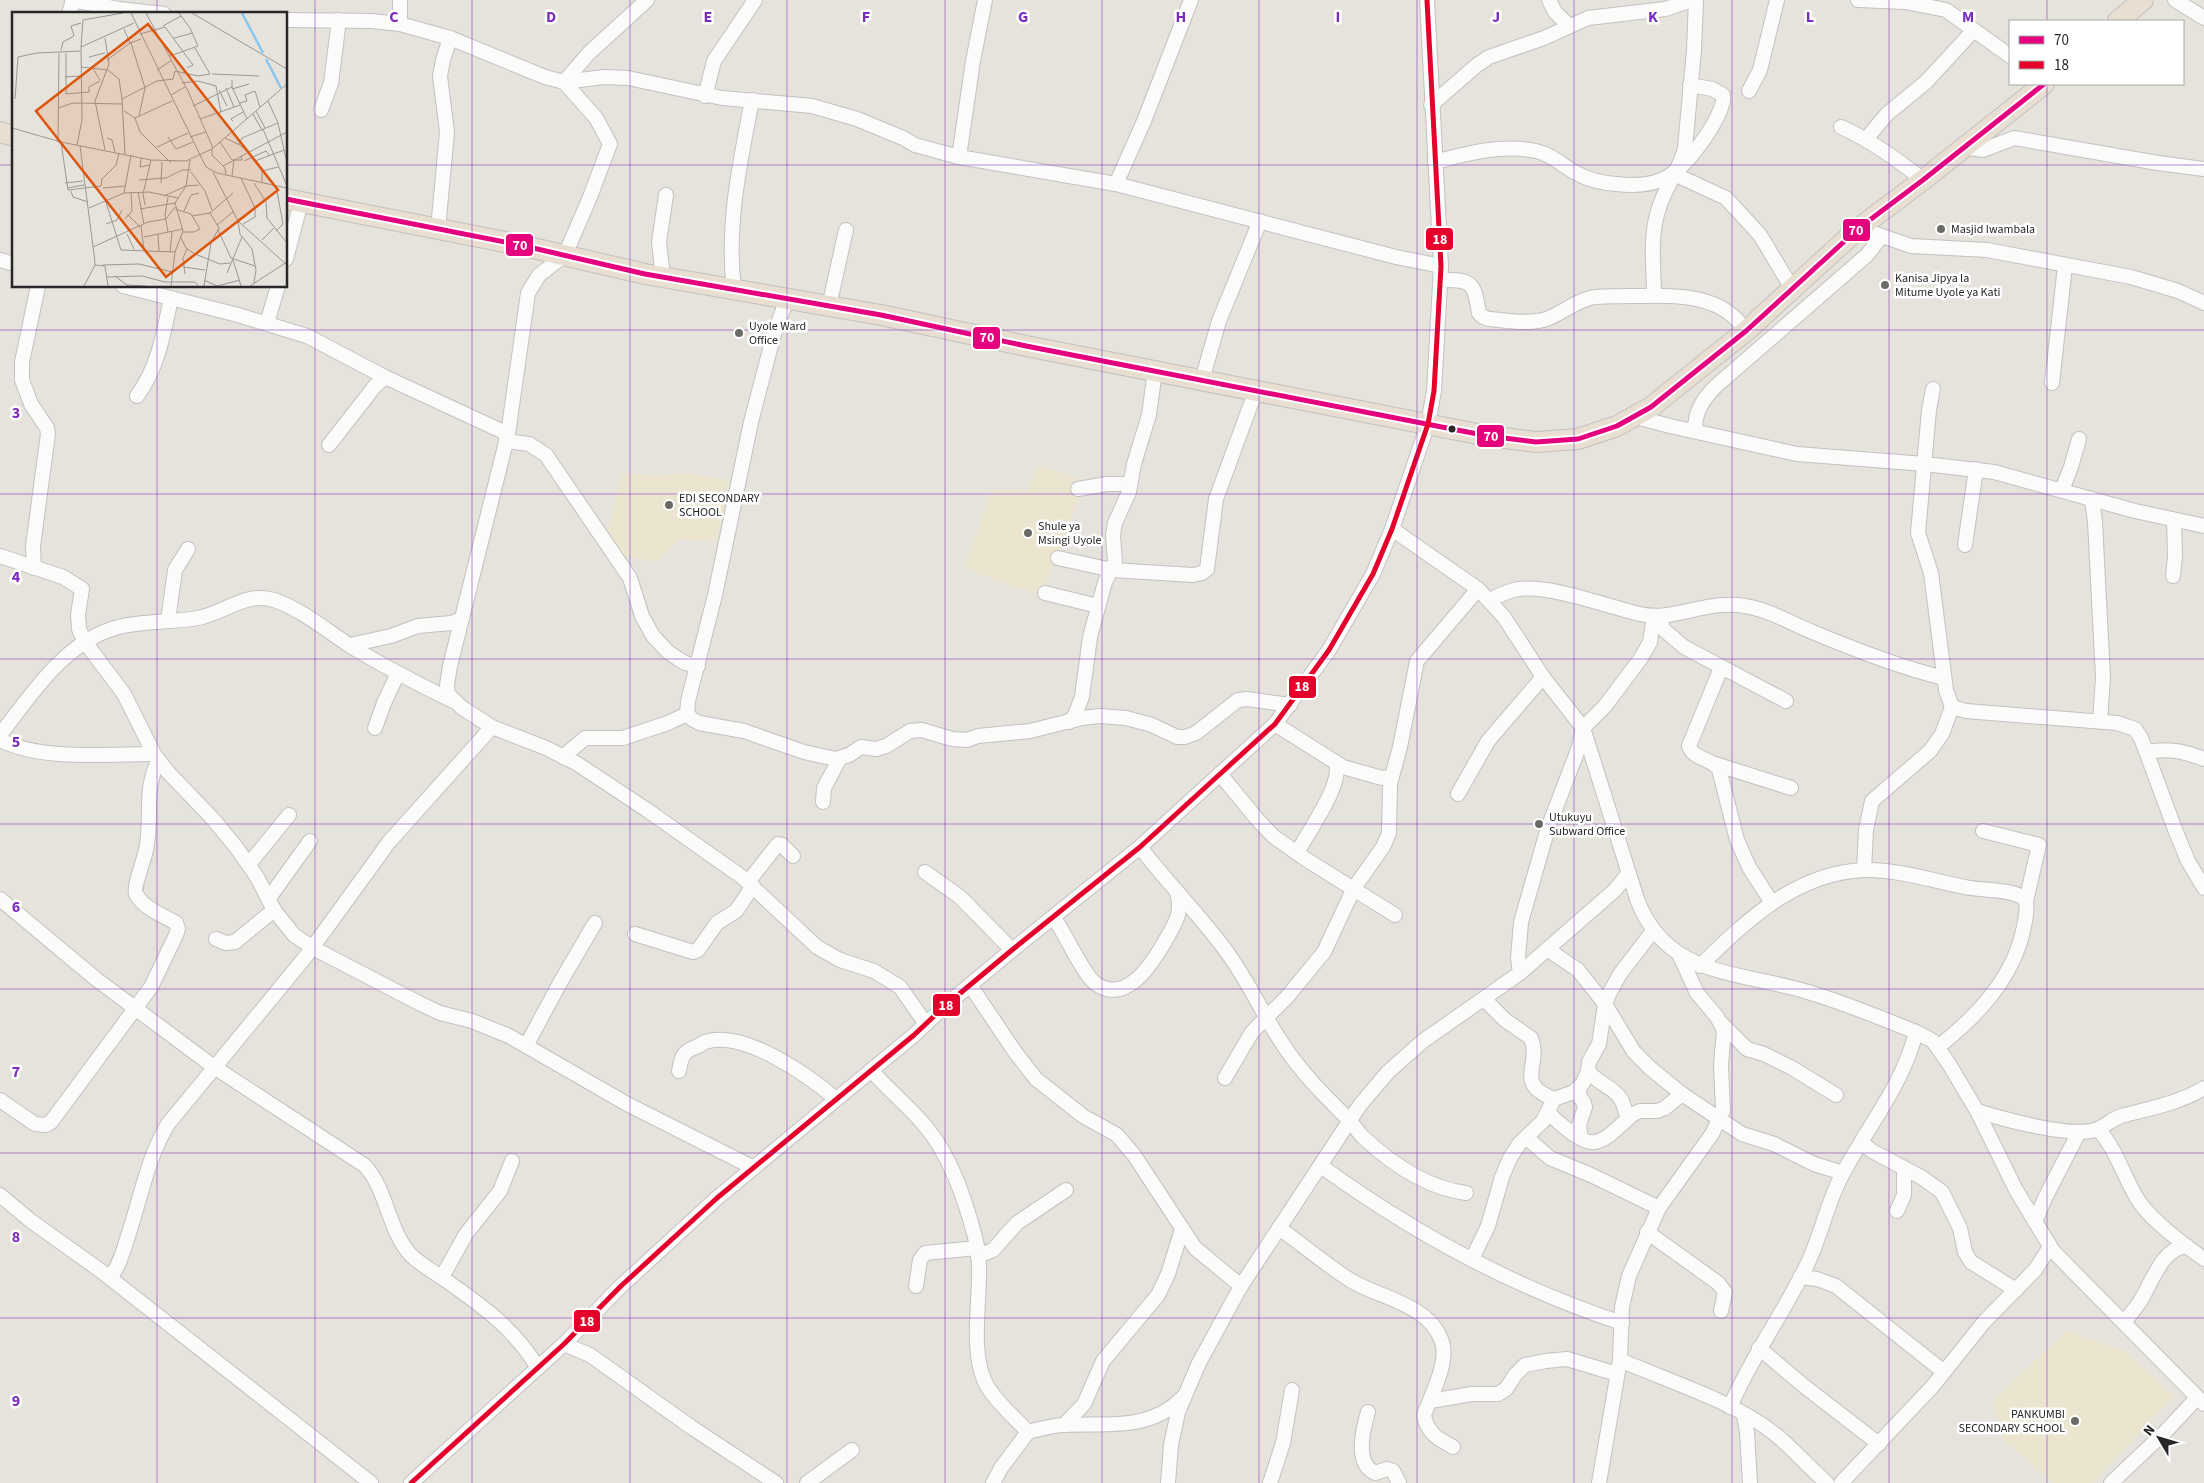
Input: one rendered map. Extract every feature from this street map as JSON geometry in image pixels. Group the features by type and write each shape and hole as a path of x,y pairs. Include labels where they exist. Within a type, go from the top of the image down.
{"highway":[{"path":"2119,20 2143,0"},
{"path":"293,201 565,255 663,277 829,306 1488,436 1555,442 1578,439 1599,433 1636,417 1746,331 1859,228 2043,85"}],"street":[{"path":"73,0 146,12"},
{"path":"400,0 400,24"},
{"path":"564,82 589,53 647,0"},
{"path":"705,96 714,61 755,0"},
{"path":"959,157 974,54 985,0"},
{"path":"1116,184 1144,121 1191,0"},
{"path":"413,1483 564,1344 621,1286 717,1198 1012,950 1140,847 1275,724 1329,650 1373,574 1392,529 1428,424 1436,369 1442,273 1431,104 1427,0"},
{"path":"1549,0 1555,12 1569,26"},
{"path":"1431,104 1485,59 1544,38 1588,18 1664,10 1694,0 1690,84 1684,148 1682,161 1659,207 1652,238 1654,296"},
{"path":"1749,91 1760,70 1777,0"},
{"path":"1858,0 1948,5 1974,30 2009,55"},
{"path":"2175,0 2204,18"},
{"path":"288,20 339,20 400,24 450,38 545,77 564,82 618,77 651,82 705,96 804,105 827,109 903,138 915,145 959,157 1116,184 1396,257 1470,283 1476,291 1479,313 1482,316 1507,321 1542,320 1591,298 1603,296 1690,297 1719,306 1736,317 1746,331"},
{"path":"321,110 331,82 339,20"},
{"path":"1866,138 1887,114 1934,74 1974,30"},
{"path":"438,229 447,132 440,76 442,60 450,38"},
{"path":"453,701 448,694 447,685 478,550 507,438 528,294 539,275 565,255 590,197 610,143 593,114 564,82"},
{"path":"1435,162 1476,152 1505,149 1530,150 1545,154 1574,173 1603,183 1644,186 1658,183 1674,174 1687,162 1707,134 1724,98 1720,93 1712,89 1690,84"},
{"path":"734,289 731,241 733,209 752,100"},
{"path":"1841,127 1866,138 1899,160 1923,180"},
{"path":"1964,147 1983,150 2014,138 2140,161 2204,169"},
{"path":"1674,174 1726,198 1760,235 1793,290"},
{"path":"663,277 659,242 666,195"},
{"path":"288,242 293,201"},
{"path":"1202,380 1219,321 1260,221"},
{"path":"1859,228 1881,237 1925,249 1987,250 2131,277 2178,291 2204,303"},
{"path":"829,306 846,230"},
{"path":"1695,430 1697,412 1700,405 1716,386 1860,261 1881,237"},
{"path":"2052,383 2065,266"},
{"path":"34,568 33,546 48,434 47,428 26,393 21,371 38,288"},
{"path":"131,288 267,323 323,343 385,377 507,438 529,444 546,455 630,578 642,616 653,636 668,652 677,658 685,663 698,666"},
{"path":"267,323 277,288"},
{"path":"138,396 148,381 155,362 171,298"},
{"path":"687,714 690,690 698,666 733,513 751,422 774,334 787,299"},
{"path":"1069,722 1075,715 1082,697 1087,657 1098,606 1105,582 1115,562 1113,535 1115,523 1130,484 1149,415 1155,371"},
{"path":"329,445 375,386 385,377"},
{"path":"1864,870 1866,830 1872,801 1930,751 1942,734 1952,707 1944,678 1931,572 1918,533 1929,410 1933,389"},
{"path":"1058,558 1112,570 1193,575 1202,573 1207,569 1216,499 1256,390"},
{"path":"1636,417 1775,450 1805,455 1976,469 2017,477 2092,499 2204,526"},
{"path":"2062,490 2079,439"},
{"path":"1965,545 1976,469"},
{"path":"1078,490 1107,484 1130,484"},
{"path":"2092,499 2097,554 2103,676 2100,721"},
{"path":"2173,576 2175,556 2174,520"},
{"path":"1392,529 1478,590 1489,600 1514,631 1543,677 1582,728 1628,874 1642,912 1653,931 1680,956 1700,966 1808,992 1916,1032 1926,1037 1938,1047 1977,1112 2016,1190 2050,1247 2201,1404 2165,1432 2111,1483"},
{"path":"168,621 175,570 188,548"},
{"path":"0,556 63,577 82,589 78,621 85,642 124,694 156,757 212,818 249,864 271,904 294,935 313,948 440,1013 491,1028 627,1104 754,1168"},
{"path":"1225,1078 1246,1039 1324,952 1354,888 1377,856 1389,834 1389,791 1391,777 1400,747 1417,662 1426,648 1455,618 1478,590"},
{"path":"1489,600 1508,591 1534,590 1570,596 1641,614 1657,616 1718,604 1750,607 1878,659 1944,678"},
{"path":"1045,593 1098,606"},
{"path":"0,734 37,688 74,649 115,628 198,618 216,613 252,598 262,598 288,606 398,673 453,701 492,727 564,757 647,810 751,884 817,947 840,960 874,971 900,987 926,1024"},
{"path":"1657,616 1668,634 1695,654 1786,701"},
{"path":"1520,973 1518,958 1521,922 1551,818 1579,746 1582,728 1605,706 1641,658 1650,642 1657,616"},
{"path":"350,645 391,636 418,626 451,623 462,619"},
{"path":"1721,668 1688,746 1694,754 1715,764 1791,788"},
{"path":"375,728 398,673"},
{"path":"1458,794 1488,741 1543,677"},
{"path":"687,714 699,723 744,731 817,756 840,758 860,748 876,749 886,746 910,731 922,730 952,739 967,740 976,736 1030,731 1091,716 1126,718 1152,725 1177,737 1185,737 1196,733 1238,700 1246,699 1290,705"},
{"path":"1952,707 1966,711 2118,723 2135,729 2147,752 2188,861 2204,888"},
{"path":"564,757 585,738 623,738 668,723 687,714"},
{"path":"1275,724 1336,763 1382,778 1391,777"},
{"path":"110,1278 119,1264 161,1136 214,1066 313,948 385,847 492,727"},
{"path":"0,740 15,747 36,752 156,757"},
{"path":"2147,752 2171,749 2204,759"},
{"path":"0,1100 35,1124 46,1125 51,1122 150,987 178,929 176,923 147,906 136,894 135,889 141,874 148,843 150,824 149,785 156,757"},
{"path":"822,802 824,788 840,758"},
{"path":"1297,853 1333,786 1337,773 1336,763"},
{"path":"1715,764 1723,781 1741,851 1749,868 1772,903"},
{"path":"1220,774 1265,828 1297,853 1395,915"},
{"path":"249,864 289,815"},
{"path":"1938,1047 1976,1013 2013,964 2025,923 2026,901 2039,845 1983,831"},
{"path":"216,939 226,943 235,942 271,904 310,841"},
{"path":"636,934 693,952 698,950 720,920 736,911 751,884 778,844 782,845 793,856"},
{"path":"1140,847 1232,959 1266,1018 1292,1057 1350,1120 1363,1138 1414,1175 1432,1185 1466,1193"},
{"path":"1700,966 1739,929 1772,903 1797,887 1817,879 1864,870 1922,878 1976,890 2013,892 2023,896 2026,901"},
{"path":"925,872 960,897 1012,950"},
{"path":"1169,1483 1171,1446 1178,1412 1198,1363 1241,1286 1350,1120 1373,1089 1403,1058 1423,1041 1520,973 1615,890 1628,874"},
{"path":"1054,918 1089,978 1104,988 1120,989 1139,978 1155,960 1178,916 1177,892"},
{"path":"0,899 52,944 134,1008 214,1066 364,1166 373,1176 402,1244 410,1255 509,1328 538,1368"},
{"path":"526,1046 561,980 595,923"},
{"path":"1581,1138 1579,1125 1585,1107 1583,1100 1578,1096 1588,1071 1589,1062 1599,1044 1605,1004 1615,980 1653,931"},
{"path":"1547,949 1578,970 1605,1004 1634,1052 1650,1068 1682,1094 1742,1134 1774,1144 1814,1164 1843,1173"},
{"path":"1680,956 1697,993 1721,1023 1747,1050 1764,1054 1786,1065 1836,1095"},
{"path":"970,985 1015,1052 1036,1079 1084,1116 1110,1130 1126,1144 1195,1248 1241,1286"},
{"path":"1484,999 1505,1020 1531,1038 1534,1054 1530,1069 1531,1082 1539,1091 1554,1099"},
{"path":"1599,1483 1620,1360 1622,1307 1629,1276 1659,1208 1720,1120 1724,1105 1721,1065 1724,1030 1721,1023"},
{"path":"1730,1407 1747,1368 1800,1278 1819,1238 1843,1173 1904,1070 1916,1032"},
{"path":"679,1071 684,1052 688,1049 708,1041 724,1040 752,1047 784,1062 800,1071 836,1099"},
{"path":"871,1070 917,1117 939,1147 967,1208 978,1252 977,1317 984,1380 1028,1432"},
{"path":"1588,1071 1599,1083 1620,1097 1625,1112 1631,1116"},
{"path":"1472,1259 1488,1226 1505,1168 1519,1144 1527,1138 1548,1113 1549,1106 1554,1099 1568,1095 1580,1088"},
{"path":"1977,1112 2019,1122 2079,1132 2098,1129 2117,1117 2160,1107 2204,1088"},
{"path":"1548,1113 1581,1138 1590,1142 1596,1142 1616,1130 1631,1116 1640,1111 1657,1111 1665,1108 1682,1094"},
{"path":"2098,1129 2114,1151 2138,1201 2155,1220 2204,1259"},
{"path":"2035,1222 2079,1132"},
{"path":"1527,1138 1550,1158 1592,1175 1659,1208"},
{"path":"1862,1143 1872,1151 1921,1177 1944,1194 1945,1200 1960,1228 1965,1252 1971,1262 2016,1290"},
{"path":"442,1277 466,1234 500,1191 512,1161"},
{"path":"1321,1166 1429,1235 1472,1259 1545,1293 1622,1323"},
{"path":"1897,1212 1904,1195 1904,1168"},
{"path":"916,1286 920,1260 925,1253 992,1250 1017,1223 1066,1190"},
{"path":"0,1195 31,1221 110,1278 371,1483"},
{"path":"1279,1228 1351,1280 1405,1305 1430,1323 1440,1336 1444,1350 1439,1375 1424,1415 1430,1432 1436,1438 1453,1447"},
{"path":"1064,1425 1084,1404 1103,1361 1158,1295 1171,1266 1182,1229"},
{"path":"1647,1232 1718,1284 1724,1292 1721,1311"},
{"path":"2124,1322 2140,1301 2165,1258 2181,1246 2187,1246"},
{"path":"1841,1483 1944,1372 1984,1322 2035,1270 2050,1247"},
{"path":"1800,1278 1817,1279 1836,1286 1944,1372"},
{"path":"564,1344 590,1355 682,1421 776,1483"},
{"path":"1759,1348 1879,1444"},
{"path":"1430,1401 1472,1394 1498,1394 1506,1389 1515,1375 1525,1365 1557,1359 1578,1362 1617,1374"},
{"path":"1620,1360 1730,1407 1774,1432 1827,1483"},
{"path":"1270,1483 1283,1443 1292,1390"},
{"path":"993,1483 1001,1468 1028,1432 1064,1425 1130,1424 1154,1418 1185,1396"},
{"path":"1368,1412 1364,1428 1363,1460 1368,1469 1375,1473 1390,1469 1395,1473 1399,1483"},
{"path":"1744,1415 1750,1483"},
{"path":"807,1483 852,1450"}],"shaded area":[{"path":"1039,466 1086,480 1042,596 964,568 992,490 1027,491"},
{"name":"EDI SECONDARY SCHOOL","path":"622,473 649,475 692,474 729,480 717,542 681,539 656,562 620,555 608,530"},
{"name":"PANKUMBI SECONDARY SCHOOL","path":"2066,1331 2125,1351 2174,1396 2093,1483 2053,1483 2003,1440 1992,1402"}],"transit line":[{"name":"18","path":"411,1483 564,1344 621,1286 717,1198 914,1035 946,1005 1012,950 1140,847 1275,724 1329,650 1373,574 1392,529 1428,424 1434,391 1441,266 1427,0"},
{"name":"70","path":"288,199 520,245 645,274 881,315 1026,346 1488,436 1536,442 1578,439 1617,426 1651,407 1746,331 1859,228 2043,85"}],"place":[{"name":"Masjid Iwambala","path":"1941,229"},
{"name":"Kanisa Jipya la Mitume Uyole ya Kati","path":"1885,285"},
{"name":"Uyole Ward Office","path":"739,333"},
{"name":"EDI SECONDARY SCHOOL","path":"669,505"},
{"name":"Shule ya Msingi Uyole","path":"1028,533"},
{"name":"Utukuyu Subward Office","path":"1539,824"},
{"name":"PANKUMBI SECONDARY SCHOOL","path":"2075,1421"}]}
